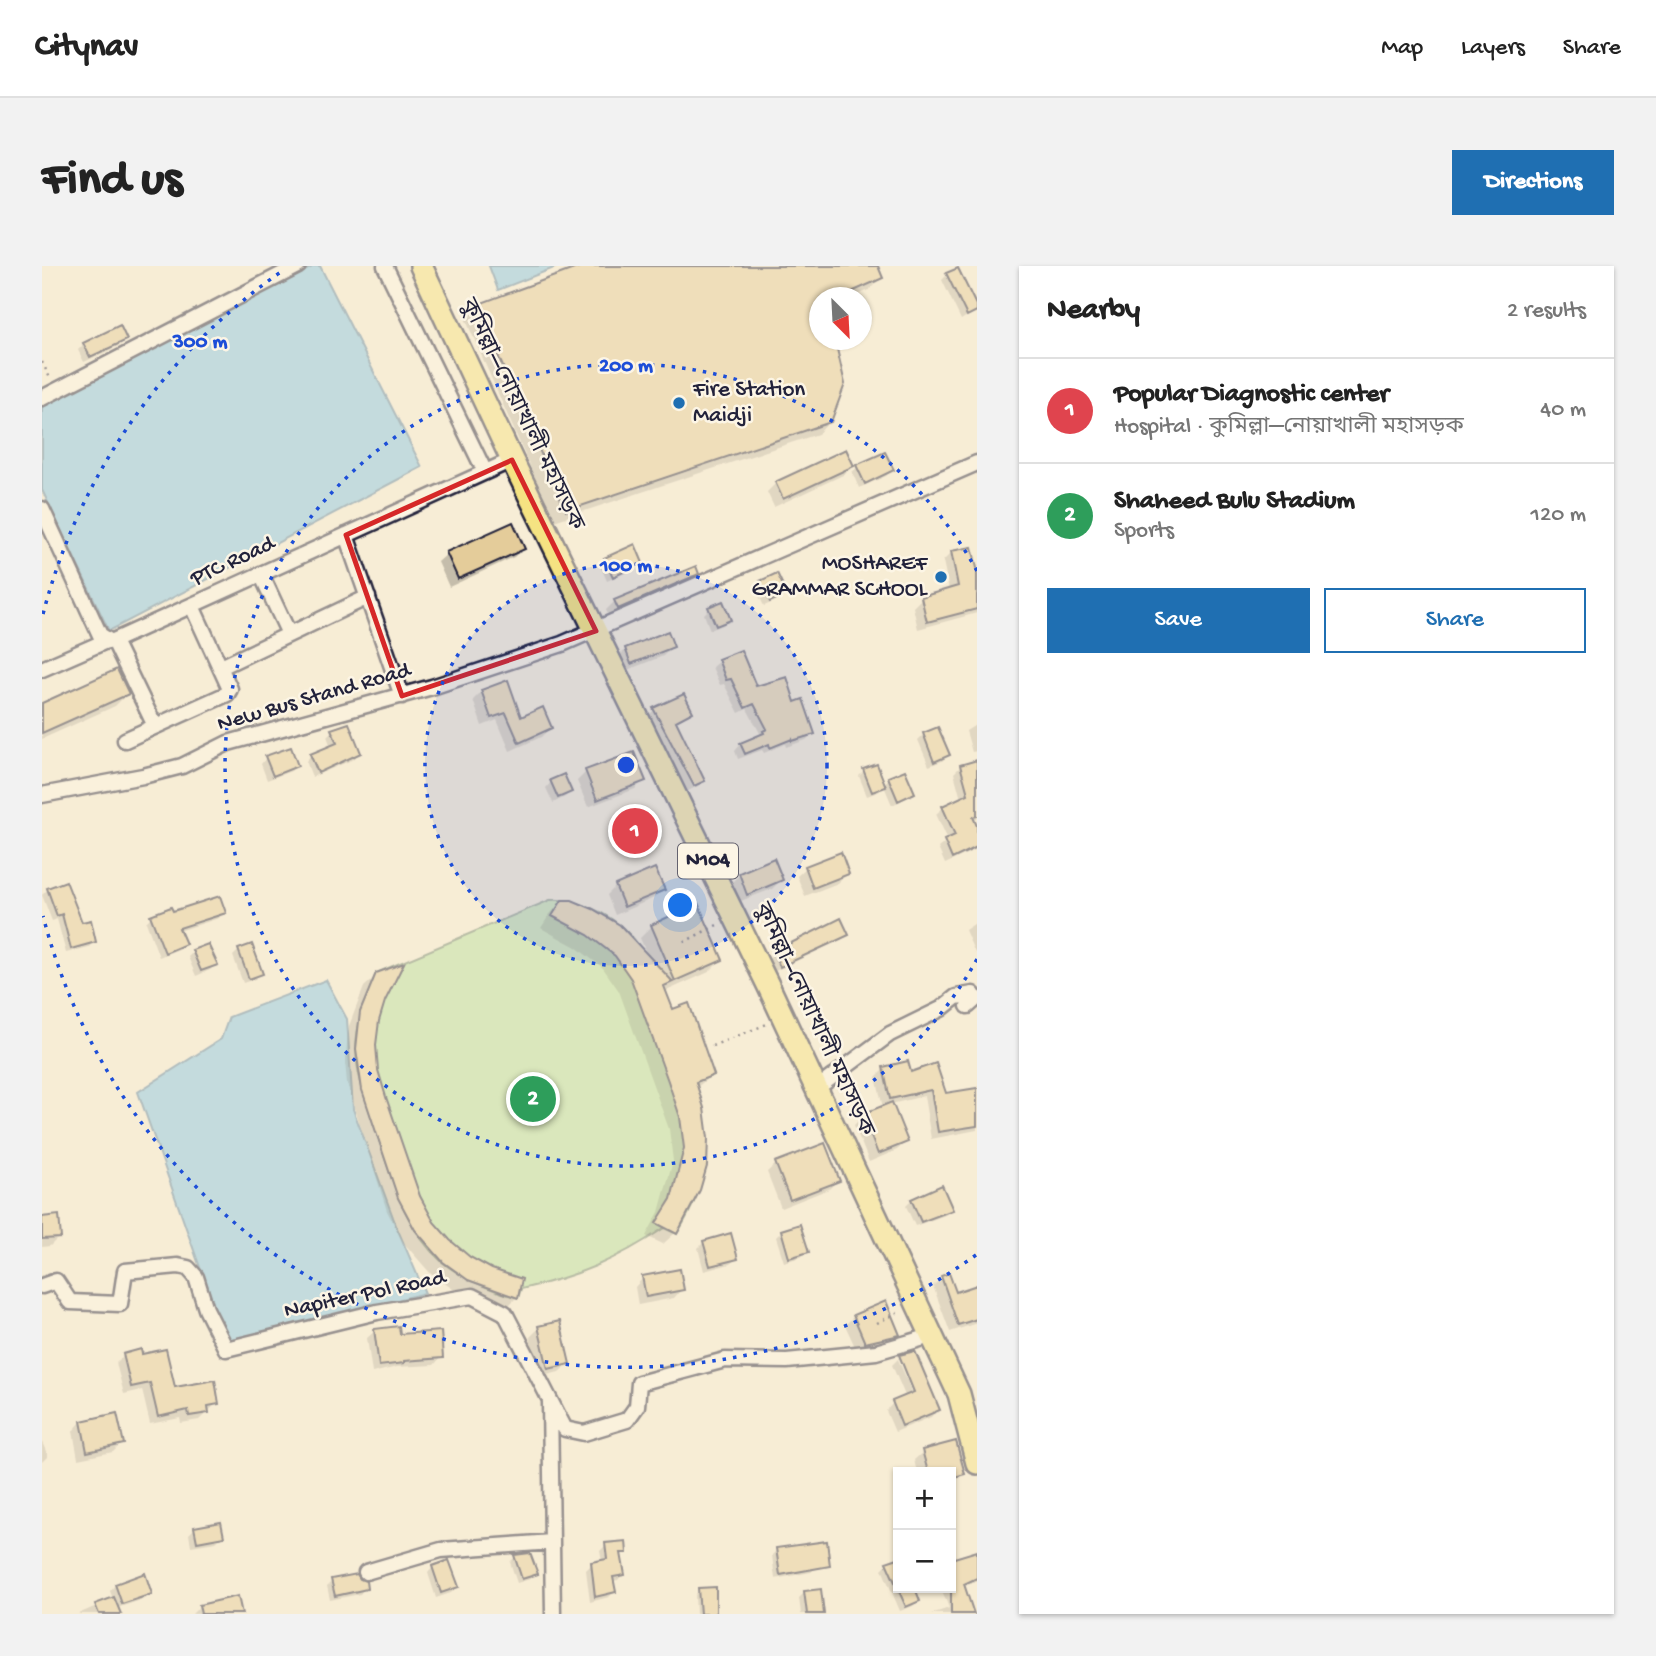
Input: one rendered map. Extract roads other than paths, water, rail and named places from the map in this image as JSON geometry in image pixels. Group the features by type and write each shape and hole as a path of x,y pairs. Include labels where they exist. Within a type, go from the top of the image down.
{"highway":[{"name":"কুমিল্লা–নোয়াখালী মহাসড়ক","path":"421,266 512,460 735,916 917,1304 958,1394 977,1463"}],"street":[{"path":"42,398 298,266"},
{"path":"385,266 485,472"},
{"name":"PTC Road","path":"42,669 192,606 512,460"},
{"name":"New Bus Stand Road","path":"42,795 182,766 228,743 402,696 562,644 977,463"},
{"path":"42,509 100,635 110,641 155,726"},
{"path":"346,535 402,696"},
{"path":"261,574 289,634"},
{"path":"220,667 368,597"},
{"path":"125,740 227,694 230,689 192,606"},
{"path":"816,1089 890,1034 941,1009 956,997 973,994 968,1006 977,998"},
{"name":"Napiter Pol Road","path":"42,1286 56,1281 70,1302 120,1304 125,1271 177,1266 188,1268 196,1277 206,1309 226,1349 377,1312 472,1296 505,1312 565,1429 584,1433 627,1420 637,1406 639,1383 725,1360 787,1361 876,1353 931,1336"},
{"path":"550,1398 553,1614"},
{"path":"366,1572 441,1550 552,1542"}],"water":[{"path":"314,266 320,266 422,467 109,631 42,490 42,407"},
{"path":"489,266 559,266 498,290"},
{"path":"326,980 347,1019 353,1109 397,1228 425,1293 227,1344 138,1092 221,1039 229,1017"}],"place":[{"name":"Fire Station Maidji","path":"679,403"},
{"name":"MOSHAREF GRAMMAR SCHOOL","path":"941,577"},
{"name":"Popular Diagnostic center","path":"635,831"},
{"name":"Shaheed Bulu Stadium","path":"533,1099"}]}
